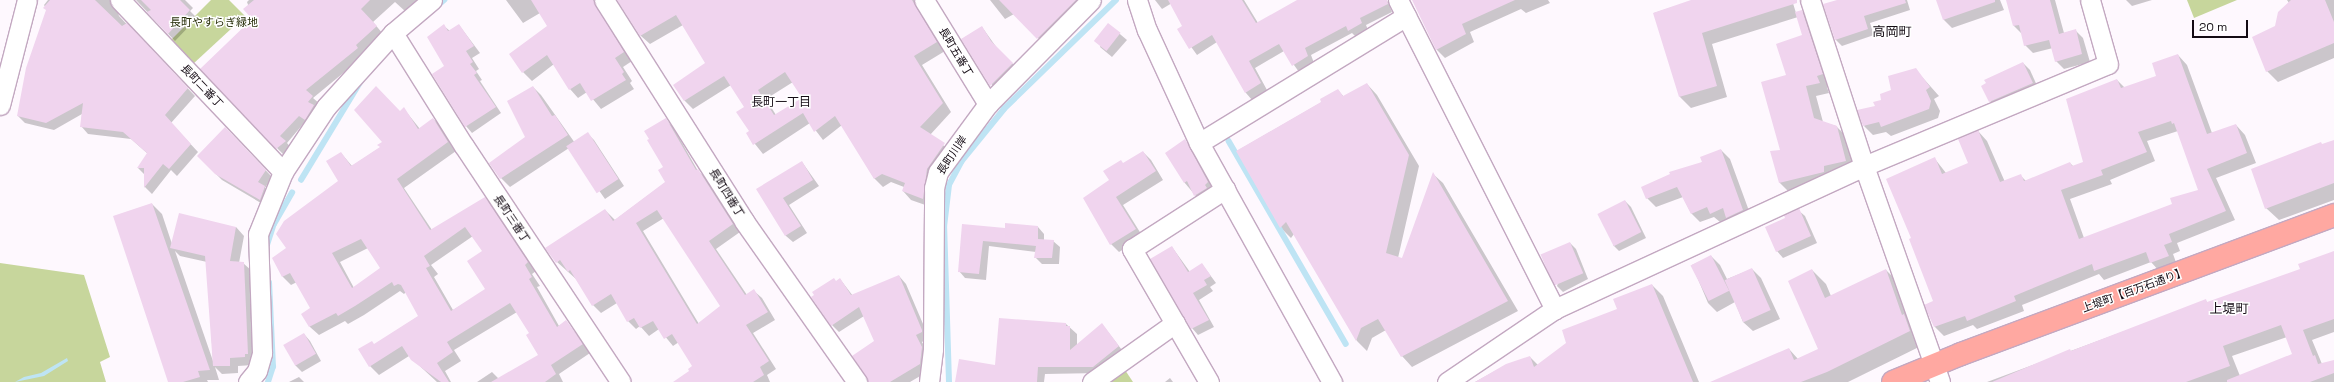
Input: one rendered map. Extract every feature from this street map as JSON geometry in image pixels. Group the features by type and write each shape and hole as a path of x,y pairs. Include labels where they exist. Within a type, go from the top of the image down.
{"highway":[{"name":"上堤町【百万石通り】","path":"1893,382 1937,373 2334,215"}],"street":[{"path":"0,106 27,0"},
{"name":"長町二番丁","path":"120,0 284,172"},
{"path":"248,382 257,371 262,353 258,234 284,172 326,107 393,33 432,0"},
{"name":"長町四番丁","path":"604,0 744,221 857,382"},
{"name":"長町五番丁","path":"924,0 988,104"},
{"name":"長町川岸","path":"928,382 933,349 934,188 938,172 988,104 1091,0"},
{"path":"1137,0 1147,30 1199,143 1332,382"},
{"path":"1810,0 1864,166 1890,235 1937,373"},
{"path":"1447,382 1555,309 1864,166 2108,64 2090,0"},
{"path":"1199,143 1402,8 1555,309"},
{"name":"長町三番丁","path":"393,33 464,146 621,382"},
{"path":"1209,382 1132,249 1225,189"},
{"path":"1092,382 1175,323"}],"green space":[{"name":"長町やすらぎ緑地","path":"211,0 229,0 245,16 193,64 171,40"},
{"path":"2187,0 2237,0 2194,18"},
{"path":"0,263 84,275 110,357 100,362 106,382 0,382"},
{"path":"1121,364 1133,382 1098,382"}],"water":[{"path":"67,358 68,361 44,376 15,382 24,377 41,373"}],"building":[{"path":"50,0 95,0 122,26 127,23 188,88 165,115 191,144 169,169 163,164 144,188 144,168 137,168 147,153 123,132 80,127 83,103 46,123 17,116 26,68 46,10 43,8"},
{"path":"141,0 180,0 190,10 168,34 147,12 151,10"},
{"path":"254,0 370,0 361,9 377,26 356,45 358,48 306,90 313,96 308,102 314,105 305,120 299,116 280,136 286,141 276,149 200,69 252,19 243,9"},
{"path":"531,0 593,0 624,52 615,58 624,72 622,74 626,80 591,101 580,83 569,90 547,55 522,73 509,54 547,26"},
{"path":"617,0 912,0 937,42 914,56 943,103 920,127 945,143 927,169 923,199 902,191 905,183 882,174 874,179 835,116 814,132 803,113 753,145 746,133 749,131 736,112 744,107 724,76 684,101 673,85 705,63 676,15 640,36","holes":["785,72 802,98 774,115 758,90"]},
{"path":"999,0 1076,0 1037,39"},
{"path":"1168,0 1242,0 1256,23 1297,0 1387,0 1388,4 1360,18 1362,23 1348,31 1346,26 1305,48 1308,56 1292,66 1279,44 1249,61 1261,83 1245,93 1212,35 1189,49 1177,29 1182,26"},
{"path":"1412,0 1515,0 1462,24 1466,34 1436,50"},
{"path":"1691,0 1797,0 1797,3 1702,33 1717,86 1679,97 1653,13"},
{"path":"1837,0 1905,0 1906,3 1864,16 1868,29 1835,40 1823,4"},
{"path":"1936,0 1995,0 1995,2 1943,20"},
{"path":"2006,0 2050,0 2059,34 2076,29 2082,54 2055,62 2049,40 2024,46 2019,25 2013,26"},
{"path":"2291,0 2325,0 2334,22 2334,43 2266,72 2252,37 2275,26 2278,12"},
{"path":"1802,10 1823,74 1817,76 1820,83 1806,86 1814,118 1837,126 1846,161 1824,166 1824,172 1779,183 1770,151 1780,150 1761,82 1786,75 1776,44 1802,35 1795,12"},
{"path":"1108,23 1121,33 1106,51 1094,41"},
{"path":"444,24 448,31 459,24 474,46 466,51 473,62 470,64 477,73 474,75 496,107 465,127 432,74 444,66 427,37"},
{"path":"982,26 991,41 1013,63 990,86 961,39"},
{"path":"2178,54 2207,134 2236,124 2247,153 2207,169 2226,211 2169,234 2172,242 2164,245 2169,256 2150,263 2146,252 2094,271 2092,264 2014,296 2016,301 1967,321 1965,316 1934,327 1924,305 1933,301 1909,239 1911,238 1886,179 1935,157 1942,174 1968,163 1958,139 1978,130 2000,182 2021,174 2024,181 2070,162 2072,166 2083,162 2066,99 2117,79 2121,88 2156,76 2152,63","holes":["2171,121 2172,124 2174,123 2198,190 2170,198 2172,204 2079,239 2061,190 2103,175 2101,170 2147,152 2138,132"]},
{"path":"2023,62 2033,83 1989,102 1981,86 1986,83 1984,80"},
{"path":"1916,68 1930,87 1926,90 1931,101 1929,109 1881,127 1879,122 1863,126 1857,110 1875,106 1873,102 1881,100 1880,94 1891,90 1888,76"},
{"path":"1367,83 1409,155 1386,253 1402,258 1433,172 1508,301 1401,357 1378,319 1361,328 1356,341 1286,222 1280,228 1236,151 1321,102 1320,99 1338,89 1343,96"},
{"path":"376,86 400,111 404,107 418,129 433,118 448,142 397,179 430,230 485,197 528,262 525,265 532,277 529,279 557,327 566,320 583,344 551,365 556,374 545,382 491,382 538,355 526,335 529,333 510,303 447,342 453,352 437,363 449,382 441,382 411,360 402,346 369,367 358,349 372,341 374,344 418,316 401,285 398,284 394,286 392,282 338,316 336,313 309,327 301,314 310,308 290,273 282,277 272,258 286,248 276,234 284,221 338,181 326,161 341,152 351,166 380,147 377,145 382,142 354,110","holes":["465,227 482,251 467,261 485,289 451,311 426,268 430,266 424,256","361,239 380,268 352,288 332,253"]},
{"path":"533,86 552,116 555,115 568,135 500,179 489,163 525,137 507,101"},
{"path":"666,118 696,170 698,169 733,224 709,241 745,295 754,289 768,312 746,325 769,361 760,367 764,375 753,382 673,382 689,371 688,369 692,366 672,334 664,339 653,321 640,328 634,318 627,322 611,294 592,306 570,270 568,272 560,260 556,263 545,248 605,209 613,221 665,182 658,170 663,167 647,140 649,139 644,131","holes":["657,210 720,306 697,324 636,223"]},
{"path":"225,127 266,170 258,182 265,186 260,200 215,174 197,156"},
{"path":"588,132 618,179 597,193 566,146"},
{"path":"1185,139 1208,182 1205,185 1207,188 1194,196 1187,181 1184,183 1165,153"},
{"path":"2334,140 2334,183 2265,209 2251,169 2321,142 2322,144"},
{"path":"1721,149 1743,210 1726,218 1723,208 1710,214 1707,207 1691,214 1677,187 1646,199 1641,187 1670,174 1669,172 1702,162 1700,157"},
{"path":"1143,151 1156,171 1116,197 1136,229 1110,245 1083,198 1109,180 1103,171 1121,160 1123,163"},
{"path":"802,161 813,180 783,198 801,226 785,236 756,189"},
{"path":"1625,200 1641,232 1614,246 1597,214"},
{"path":"152,203 210,370 198,371 200,377 183,382 168,382 113,216"},
{"path":"1799,208 1811,236 1776,252 1765,227 1785,218 1784,215"},
{"path":"179,213 236,227 230,261 244,262 248,354 245,354 245,357 230,358 230,366 213,366 205,256 170,248"},
{"path":"1005,223 1038,226 1038,239 1054,240 1052,258 1034,258 1036,246 983,241 979,274 958,272 962,224 1005,228"},
{"path":"1570,242 1583,273 1554,286 1541,255"},
{"path":"1172,246 1188,272 1202,263 1211,276 1204,280 1207,285 1193,293 1209,320 1191,329 1150,259"},
{"path":"2334,251 2334,319 2303,330 2313,356 2315,355 2318,364 2334,360 2334,373 2310,382 2227,382 2227,380 2292,354 2281,325 2223,346 2230,366 2186,382 1992,382 2070,349 2071,351 2206,299 2207,302 2300,269 2298,264"},
{"path":"1711,255 1729,291 1709,301 1691,265"},
{"path":"1752,268 1771,310 1743,322 1725,280"},
{"path":"1812,269 1825,298 1886,269 1902,315 1904,314 1910,331 1827,372 1801,382 1710,382 1789,348 1794,360 1818,349 1788,281"},
{"path":"899,275 922,330 922,332 916,335 922,347 920,364 890,382 868,382 866,376 852,356 874,341 859,307 831,326 811,297 814,295 812,292 834,278 836,281 840,278 851,295"},
{"path":"1652,284 1693,382 1475,382 1506,364 1530,356 1534,367 1566,343 1562,330 1617,309 1613,299"},
{"path":"999,318 1066,323 1066,326 1070,326 1070,350 1102,323 1119,346 1093,367 1038,367 1037,382 955,382 959,359 995,365"},
{"path":"304,333 316,354 295,366 283,345"}],"waterway":[{"path":"436,7 444,0"},
{"path":"949,382 944,227 949,185 961,162 1004,109 1116,0"},
{"path":"301,180 361,81"},
{"path":"1229,141 1346,344"},
{"path":"267,245 274,224 292,193"},
{"path":"268,382 273,367 269,283"}],"district":[{"name":"高岡町","path":"1892,32"},
{"name":"長町一丁目","path":"781,103"},
{"name":"上堤町","path":"2229,309"}]}
